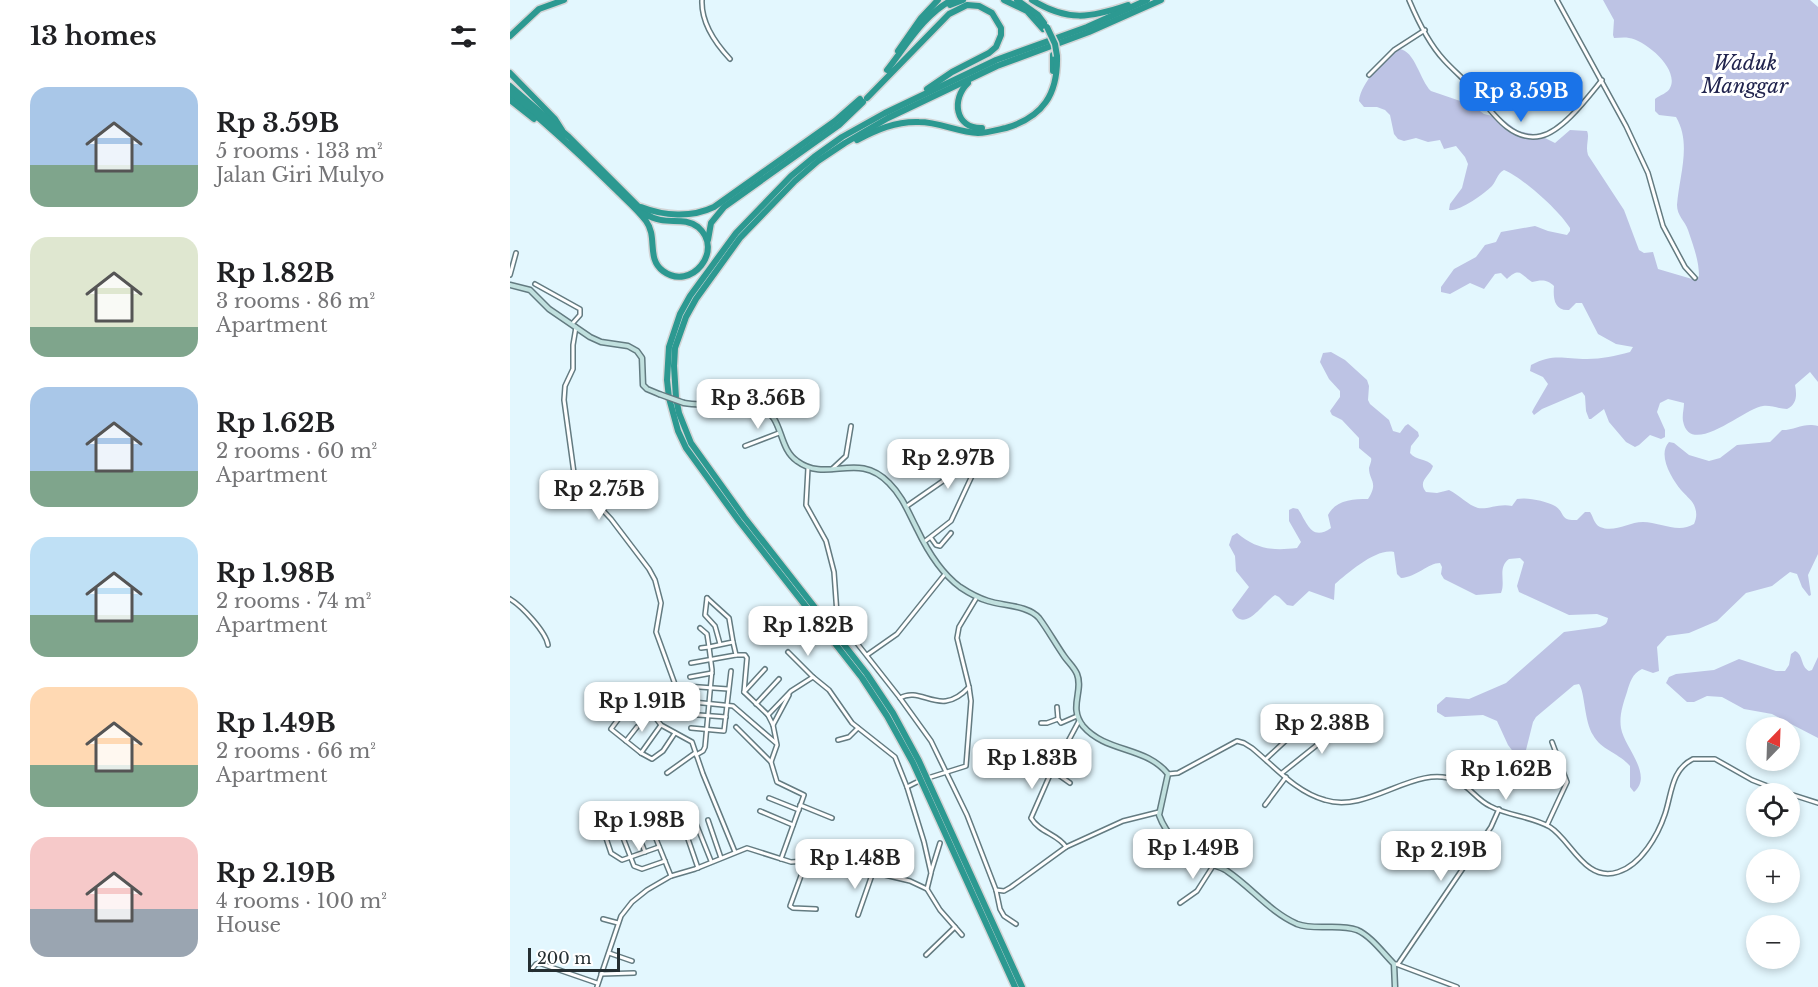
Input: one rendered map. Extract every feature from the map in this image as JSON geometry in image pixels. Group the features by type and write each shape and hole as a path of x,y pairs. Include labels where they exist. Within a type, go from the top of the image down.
{"highway":[{"path":"511,36 539,9 564,0"},
{"path":"885,75 905,38 938,0"},
{"path":"885,75 925,21 943,4 952,0"},
{"path":"510,93 568,144 645,220 652,233 653,258 662,270 676,277 692,274 704,264 711,223 724,207 838,125 937,14 946,7 963,0"},
{"path":"1004,0 1027,10 1045,28"},
{"path":"818,161 895,124 930,123 978,133 992,132 1017,125 1035,115 1049,98 1056,76 1055,56 1038,15 1017,0"},
{"path":"1032,0 1061,15 1081,16 1113,10 1145,0"},
{"path":"1016,987 914,763 887,717 861,678 739,521 686,448 678,431 669,398 667,380 669,347 680,314 703,276 736,233 791,176 814,157 842,138 906,103 996,60 1087,27 1145,0"},
{"path":"1022,987 919,761 893,713 867,674 744,517 700,457 684,429 679,413 674,366 675,348 686,317 708,280 740,238 795,181 818,161 888,118 997,66 1089,32 1161,0"},
{"path":"885,75 942,19 957,9 966,5 979,6 992,13 998,20 1001,35 996,47 952,72 906,103"},
{"path":"972,78 958,97 959,116 968,125 977,129 1005,126 1032,112 1046,96 1055,56"},
{"path":"510,72 555,119 563,132"},
{"path":"510,86 563,132 646,214 658,220 683,221 693,224 704,235 708,250"},
{"path":"638,206 654,212 673,214 695,214 705,211 723,201 864,98"},
{"path":"510,100 561,141 568,144"}],"street":[{"path":"702,0 702,13 708,27 718,45 730,58"},
{"path":"1409,0 1440,55 1494,115 1506,126 1520,134 1533,137 1548,134 1560,125 1602,80"},
{"path":"1557,0 1644,162 1663,226 1685,267 1695,278"},
{"path":"1369,75 1394,50 1425,30"},
{"path":"510,275 516,253"},
{"path":"535,284 580,309 574,326 573,369 565,386 564,400 574,473 583,489 611,519 655,580 661,603 657,632 676,687 674,693 649,709 638,712 626,709 613,725 612,730 652,759 657,757 675,733"},
{"path":"510,285 531,290 549,309 595,340 628,346 637,351 642,358 643,384 649,390 695,405 757,406 774,417 790,456 808,468 820,470 856,466 872,471 888,481 907,506 924,542 945,574 977,597 1028,610 1038,617 1078,675 1076,704 1078,718 1088,731 1106,743 1146,756 1168,774 1178,773 1237,741 1244,743 1312,795 1337,802 1366,799 1424,778 1438,776 1458,781 1487,805 1546,825 1557,832 1585,864 1598,871 1617,873 1636,860 1653,839 1666,812 1677,772 1693,759 1715,759 1760,783"},
{"path":"832,468 846,456 851,426"},
{"path":"745,446 779,433"},
{"path":"907,506 942,482 963,441 984,453 949,524 924,542"},
{"path":"939,458 951,465"},
{"path":"808,468 806,505 826,541 834,572 837,614 931,741 967,815 996,890 1000,909 1016,924"},
{"path":"937,468 945,477"},
{"path":"931,538 936,545 940,546 951,533"},
{"path":"867,655 897,634 945,574"},
{"path":"932,777 966,766 971,701 957,638 959,627 977,597"},
{"path":"720,645 715,626 705,615 707,598 729,618 736,655"},
{"path":"510,599 532,620 546,638 548,645"},
{"path":"667,773 704,750 712,673 707,634 700,628"},
{"path":"700,648 733,642"},
{"path":"788,652 829,690 852,723 893,755 907,787 931,873"},
{"path":"691,663 745,655 747,658 744,692"},
{"path":"744,692 765,669"},
{"path":"691,728 723,732 731,671"},
{"path":"690,677 712,673"},
{"path":"768,715 791,691 813,676"},
{"path":"756,704 779,679"},
{"path":"686,686 728,689"},
{"path":"900,698 913,694 925,699 947,701 955,699 969,687"},
{"path":"773,725 791,691"},
{"path":"744,692 768,715 773,725 777,745 771,762"},
{"path":"683,701 727,704 738,709 777,745"},
{"path":"1057,707 1058,719 1062,723 1078,718"},
{"path":"649,709 661,725 692,741 695,754 735,852"},
{"path":"685,714 726,717"},
{"path":"1066,847 1061,840 1040,828 1031,818 1078,718"},
{"path":"1041,723 1058,719"},
{"path":"1282,773 1347,721"},
{"path":"641,753 661,725"},
{"path":"626,741 636,727"},
{"path":"736,727 771,762 778,783 803,794 781,859"},
{"path":"838,740 849,736 858,728"},
{"path":"1266,759 1295,732"},
{"path":"1546,825 1567,782 1552,742"},
{"path":"1053,771 1070,783"},
{"path":"1168,774 1159,812 1164,825 1186,852 1226,870 1264,903 1298,924 1316,928 1347,928 1364,934 1396,964 1457,987"},
{"path":"1265,805 1286,777"},
{"path":"907,787 917,782"},
{"path":"1800,797 1818,803"},
{"path":"769,798 799,810"},
{"path":"800,805 832,818"},
{"path":"1395,987 1396,964 1491,827 1499,809"},
{"path":"760,812 793,825"},
{"path":"996,890 1004,891 1011,887 1066,847 1123,820 1159,812"},
{"path":"645,852 636,829 646,819 650,822 671,876"},
{"path":"708,820 721,858"},
{"path":"695,821 711,862"},
{"path":"620,830 634,866 642,869 665,861"},
{"path":"604,832 613,855 622,860 659,847"},
{"path":"688,839 698,868"},
{"path":"927,889 940,843"},
{"path":"822,860 832,847 840,846"},
{"path":"532,969 539,963 597,985 618,923 626,908 638,896 671,876 750,848 781,859 806,862 822,860 903,879 927,889 940,910 962,935"},
{"path":"1470,856 1485,862"},
{"path":"887,875 894,857"},
{"path":"806,862 790,906 816,909"},
{"path":"1180,903 1197,891 1214,866"},
{"path":"858,915 873,872"},
{"path":"603,919 618,923"},
{"path":"926,955 955,927"},
{"path":"609,953 632,961"},
{"path":"601,974 634,974"}],"water":[{"name":"Waduk Manggar","path":"1603,0 1810,0 1818,7 1818,382 1810,372 1795,385 1793,405 1787,409 1769,406 1755,408 1719,428 1696,435 1688,431 1683,421 1684,403 1668,399 1660,403 1657,412 1665,430 1665,437 1661,439 1650,435 1635,447 1626,442 1609,422 1604,409 1589,419 1585,396 1582,392 1542,409 1534,415 1532,412 1548,384 1543,377 1530,371 1531,365 1552,358 1608,357 1630,352 1633,347 1616,344 1598,334 1582,303 1576,303 1569,310 1564,310 1557,306 1554,299 1554,286 1544,281 1532,282 1520,273 1515,273 1507,279 1501,273 1495,274 1484,289 1470,283 1450,294 1441,292 1441,287 1454,269 1476,257 1485,245 1496,242 1501,232 1535,226 1567,235 1570,228 1558,212 1540,195 1504,170 1492,186 1478,198 1459,208 1449,210 1450,204 1462,188 1468,164 1456,146 1444,149 1440,140 1428,142 1416,138 1404,141 1398,139 1394,134 1390,115 1385,110 1377,107 1364,107 1359,101 1369,79 1380,65 1399,49 1405,51 1413,60 1431,91 1472,105 1484,114 1501,118 1518,131 1539,135 1555,143 1570,130 1587,131 1588,155 1624,210 1639,250 1644,253 1653,252 1658,269 1696,280 1699,276 1694,247 1677,209 1684,149 1681,127 1676,117 1659,115 1655,111 1655,99 1670,88 1672,80 1670,72 1666,64 1644,44 1629,38 1614,38 1614,20"},
{"path":"1331,352 1345,360 1367,380 1370,404 1389,420 1393,431 1400,433 1408,424 1418,432 1419,436 1411,446 1410,453 1433,466 1423,482 1426,492 1437,493 1449,490 1478,508 1512,506 1517,499 1536,500 1555,506 1568,519 1577,520 1585,512 1590,512 1596,524 1606,529 1643,522 1675,528 1694,524 1696,510 1694,505 1677,485 1667,467 1665,453 1669,442 1674,443 1689,455 1709,461 1720,458 1737,445 1770,442 1782,430 1808,425 1818,426 1818,554 1808,575 1811,595 1809,596 1802,587 1797,574 1790,572 1772,586 1746,593 1717,621 1689,633 1667,636 1657,647 1659,671 1653,673 1642,669 1636,673 1629,685 1621,714 1623,736 1636,761 1641,777 1634,792 1630,787 1630,766 1596,740 1593,735 1579,684 1574,685 1536,717 1525,754 1521,758 1518,758 1508,745 1497,721 1483,715 1445,717 1437,712 1437,705 1446,697 1469,699 1506,683 1564,632 1600,627 1606,623 1608,618 1597,614 1569,615 1519,592 1517,586 1524,562 1520,558 1509,559 1503,566 1501,593 1476,595 1444,579 1440,563 1401,578 1397,574 1394,552 1387,552 1371,557 1335,584 1334,600 1309,591 1293,606 1287,605 1275,595 1254,615 1242,620 1232,610 1249,587 1236,571 1235,556 1229,545 1232,536 1237,533 1251,543 1265,548 1297,548 1301,542 1289,521 1289,510 1298,509 1310,529 1314,532 1324,532 1331,528 1328,515 1335,506 1350,500 1368,499 1373,489 1369,472 1371,458 1359,448 1359,438 1330,411 1340,397 1340,391 1329,379 1320,362 1323,353"},
{"path":"1795,651 1798,653 1809,671 1812,670 1818,657 1818,738 1800,729 1800,717 1778,717 1744,709 1722,697 1707,696 1694,702 1687,702 1666,683 1669,677 1676,674 1714,670 1739,659 1776,671 1785,671 1791,654"}]}
